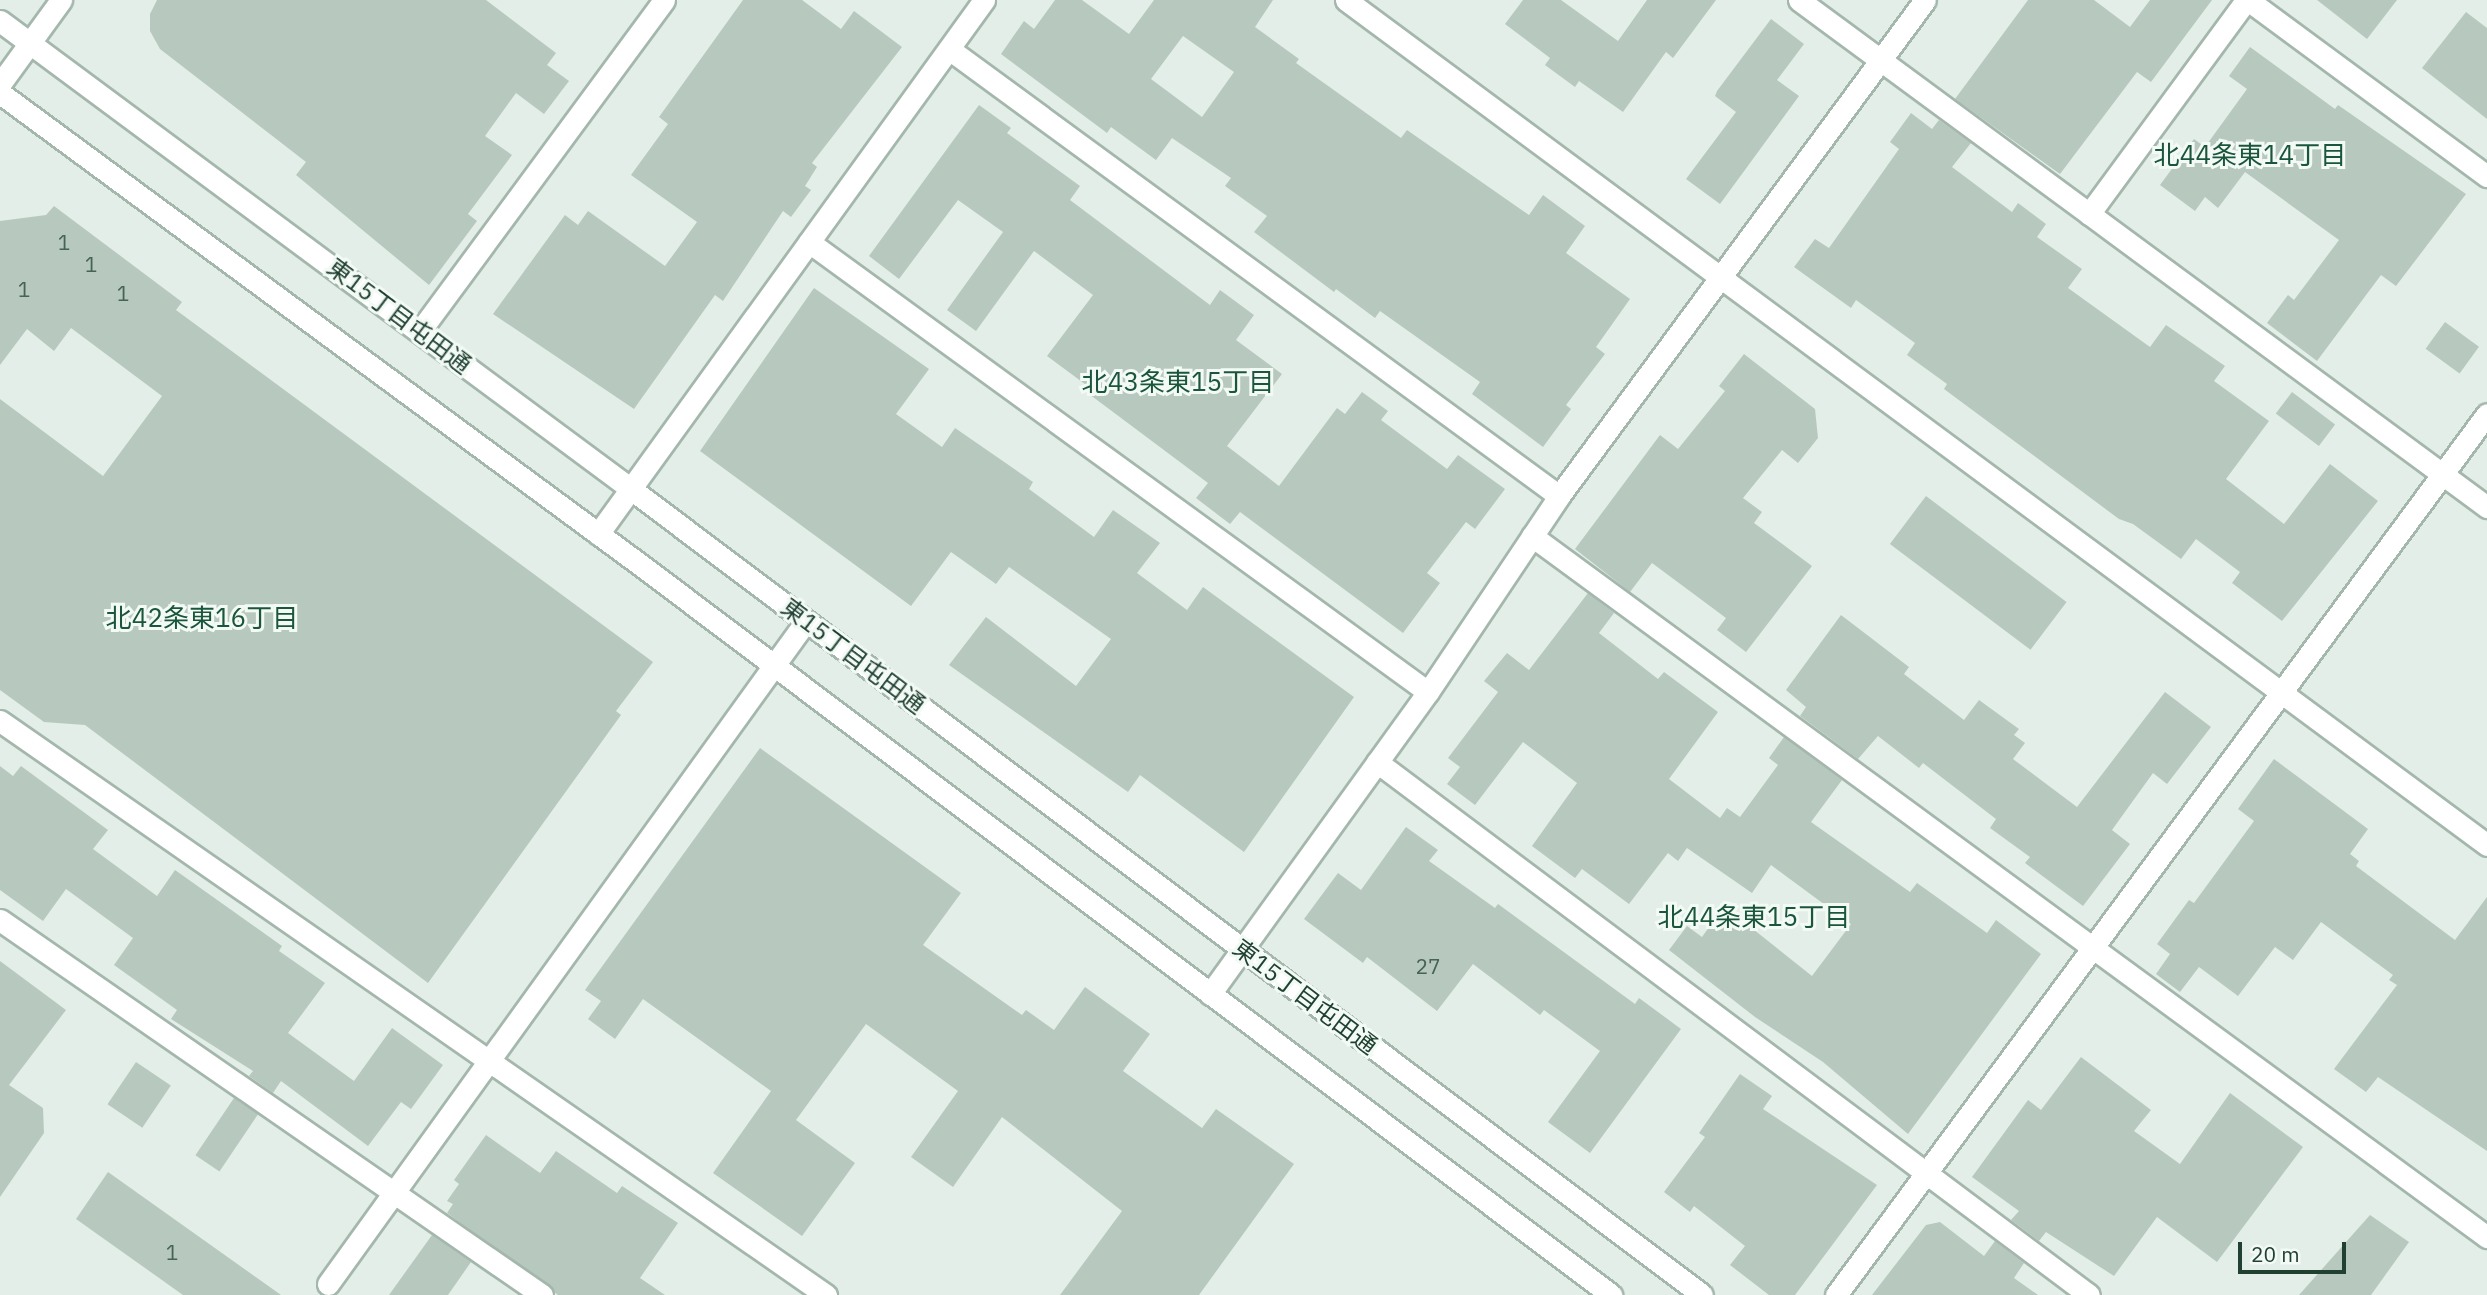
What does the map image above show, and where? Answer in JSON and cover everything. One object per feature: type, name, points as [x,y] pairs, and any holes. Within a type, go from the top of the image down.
[{"type":"street","points":[[0,85],[61,0]]},
{"type":"street","points":[[420,331],[664,0]]},
{"type":"street","points":[[598,534],[984,0]]},
{"type":"street","points":[[1346,0],[2487,845]]},
{"type":"street","points":[[1798,0],[2487,507]]},
{"type":"street","points":[[1210,994],[1428,692],[1559,496],[1925,0]]},
{"type":"street","points":[[2089,214],[2247,0],[2487,176]]},
{"type":"street","name":"東15丁目屯田通","points":[[0,22],[420,331],[1702,1295]]},
{"type":"street","points":[[949,49],[1559,496]]},
{"type":"street","points":[[0,93],[598,534],[1611,1295]]},
{"type":"street","points":[[809,242],[1428,692]]},
{"type":"street","points":[[1836,1295],[2487,414]]},
{"type":"street","points":[[1532,536],[2487,1237]]},
{"type":"street","points":[[328,1284],[392,1191],[490,1060],[806,621]]},
{"type":"street","points":[[0,721],[825,1295]]},
{"type":"street","points":[[1377,762],[1924,1175],[2088,1295]]},
{"type":"street","points":[[0,920],[542,1295]]},
{"type":"building","points":[[157,0],[486,0],[556,53],[547,65],[569,81],[544,114],[516,93],[485,136],[512,155],[468,214],[477,221],[429,285],[296,175],[306,162],[160,49],[150,31],[150,14]]},
{"type":"building","points":[[743,0],[802,0],[841,29],[854,11],[902,47],[812,163],[817,167],[805,186],[811,190],[791,217],[783,211],[723,301],[715,295],[634,409],[493,314],[565,215],[578,225],[588,211],[665,266],[697,222],[631,175],[668,124],[659,117]]},
{"type":"building","points":[[1055,0],[1082,0],[1129,34],[1154,0],[1273,0],[1255,27],[1299,59],[1296,63],[1401,138],[1407,130],[1529,215],[1543,195],[1585,226],[1566,253],[1630,299],[1596,347],[1605,354],[1566,405],[1571,409],[1543,447],[1472,394],[1480,382],[1380,311],[1375,318],[1336,289],[1334,292],[1254,232],[1267,216],[1225,186],[1231,178],[1172,138],[1156,160],[1111,127],[1107,133],[1001,54],[1024,21],[1034,29]],"holes":[[[1183,36],[1234,72],[1202,117],[1151,79]]]},
{"type":"building","points":[[1523,0],[1561,0],[1618,41],[1647,0],[1716,0],[1673,58],[1666,52],[1623,112],[1579,81],[1575,87],[1545,65],[1550,58],[1505,24]]},
{"type":"building","points":[[2028,0],[2094,0],[2130,27],[2150,0],[2212,0],[2151,82],[2137,72],[2060,174],[1955,99]]},
{"type":"building","points":[[2317,0],[2397,0],[2367,39]]},
{"type":"building","points":[[2466,12],[2487,28],[2487,119],[2422,68]]},
{"type":"building","points":[[1771,19],[1804,44],[1777,80],[1799,96],[1720,204],[1686,179],[1736,112],[1715,96],[1717,91]]},
{"type":"building","points":[[2250,47],[2335,109],[2338,105],[2466,194],[2396,286],[2381,275],[2317,361],[2267,323],[2288,295],[2294,300],[2339,240],[2245,172],[2218,208],[2205,197],[2195,211],[2160,185],[2194,139],[2205,147],[2247,89],[2229,76]]},
{"type":"building","points":[[979,105],[1011,128],[1007,133],[1080,186],[1070,200],[1210,305],[1220,290],[1254,315],[1236,340],[1282,374],[1227,446],[1279,486],[1337,408],[1345,414],[1362,392],[1388,411],[1381,420],[1447,469],[1458,455],[1505,489],[1475,529],[1466,522],[1427,573],[1440,583],[1403,633],[1240,512],[1230,524],[1196,498],[1208,483],[1089,394],[1093,390],[1047,356],[1093,295],[1034,251],[976,331],[947,310],[1003,232],[958,200],[899,279],[869,256]]},
{"type":"building","points":[[1911,113],[1932,129],[1939,120],[1971,143],[1952,167],[2012,212],[2018,203],[2046,224],[2037,237],[2082,269],[2068,288],[2150,347],[2166,325],[2225,366],[2214,381],[2269,421],[2226,479],[2284,524],[2330,464],[2378,501],[2282,621],[2232,583],[2240,572],[2196,539],[2181,559],[2133,524],[2119,519],[1944,389],[1947,384],[1907,355],[1915,343],[1856,300],[1851,308],[1794,267],[1815,239],[1829,248],[1899,149],[1890,142]]},
{"type":"building","points":[[54,206],[182,302],[176,310],[653,662],[616,711],[621,715],[428,983],[85,725],[44,722],[0,690],[0,399],[103,476],[162,396],[71,328],[54,351],[27,329],[0,365],[0,221],[46,215]]},
{"type":"building","points":[[814,288],[929,369],[896,414],[942,447],[955,428],[1033,482],[1029,489],[1094,537],[1113,510],[1160,543],[1137,573],[1187,610],[1203,587],[1354,697],[1244,852],[1140,775],[1128,792],[949,665],[986,617],[1076,686],[1111,639],[1009,567],[996,584],[951,552],[911,606],[700,451]]},
{"type":"building","points":[[2445,322],[2479,347],[2460,373],[2426,349]]},
{"type":"building","points":[[1744,354],[1815,409],[1818,438],[1798,463],[1782,450],[1743,498],[1762,512],[1754,523],[1812,566],[1746,652],[1717,630],[1726,618],[1652,563],[1630,592],[1575,549],[1660,435],[1678,449],[1725,391],[1719,386]]},
{"type":"building","points":[[2292,392],[2335,424],[2319,446],[2276,414]]},
{"type":"building","points":[[1926,496],[2067,602],[2030,650],[1890,544]]},
{"type":"building","points":[[1588,593],[1614,613],[1599,633],[1658,679],[1664,672],[1718,712],[1669,779],[1720,818],[1727,808],[1740,817],[1778,765],[1769,758],[1784,737],[1842,780],[1811,822],[1910,892],[1917,883],[1987,933],[1996,920],[2041,954],[1908,1134],[1823,1062],[1755,1017],[1669,950],[1687,926],[1702,937],[1724,906],[1812,976],[1851,924],[1771,865],[1752,893],[1687,848],[1678,861],[1668,853],[1629,904],[1582,869],[1575,878],[1532,846],[1577,783],[1523,742],[1475,805],[1447,784],[1460,767],[1448,758],[1498,692],[1484,681],[1507,653],[1529,670]]},
{"type":"building","points":[[1841,615],[1909,667],[1904,674],[1964,720],[1979,700],[2019,729],[2014,735],[2025,743],[2013,759],[2077,807],[2165,692],[2211,727],[2167,784],[2153,773],[2112,830],[2130,844],[2083,906],[2025,863],[2030,857],[1990,828],[1996,819],[1923,763],[1919,768],[1878,736],[1858,759],[1800,716],[1806,707],[1786,690]]},
{"type":"building","points":[[760,748],[961,893],[923,945],[1022,1015],[1026,1010],[1054,1030],[1085,987],[1150,1034],[1123,1071],[1202,1128],[1216,1109],[1294,1164],[1199,1295],[1060,1295],[1122,1211],[1002,1117],[953,1187],[911,1157],[958,1091],[866,1024],[796,1120],[855,1163],[802,1236],[713,1173],[771,1091],[643,999],[615,1039],[588,1019],[601,1001],[585,990]]},
{"type":"building","points":[[2274,759],[2368,829],[2350,854],[2359,861],[2356,866],[2455,940],[2487,897],[2487,1151],[2378,1077],[2366,1092],[2334,1069],[2397,985],[2389,980],[2393,975],[2321,922],[2293,960],[2275,947],[2238,996],[2199,967],[2180,992],[2156,974],[2170,954],[2157,944],[2189,900],[2194,903],[2254,821],[2238,809]]},
{"type":"building","points":[[0,766],[13,776],[21,766],[108,830],[93,849],[157,896],[175,870],[282,946],[279,951],[325,983],[288,1033],[354,1081],[392,1028],[443,1065],[411,1109],[401,1102],[368,1146],[281,1081],[273,1093],[249,1076],[253,1071],[171,1019],[177,1010],[114,965],[133,938],[66,889],[43,921],[0,890]]},
{"type":"building","points":[[1406,827],[1438,850],[1429,861],[1495,908],[1498,904],[1635,1004],[1639,998],[1681,1029],[1590,1153],[1548,1122],[1600,1051],[1544,1010],[1540,1015],[1473,964],[1437,1011],[1367,957],[1363,963],[1304,919],[1338,873],[1361,890]]},
{"type":"building","points":[[0,961],[66,1010],[9,1085],[43,1108],[44,1133],[0,1197]]},
{"type":"building","points":[[2081,1057],[2151,1110],[2134,1131],[2180,1164],[2230,1093],[2303,1147],[2217,1262],[2157,1217],[2114,1276],[2046,1232],[2039,1241],[2011,1220],[2019,1211],[1972,1177],[2028,1100],[2041,1110]]},
{"type":"building","points":[[136,1062],[171,1085],[142,1128],[107,1104]]},
{"type":"building","points":[[1740,1074],[1772,1096],[1763,1109],[1877,1185],[1795,1295],[1769,1295],[1730,1265],[1745,1246],[1694,1206],[1690,1212],[1664,1192],[1705,1137],[1699,1133]]},
{"type":"building","points":[[234,1098],[258,1114],[219,1171],[195,1155]]},
{"type":"building","points":[[486,1135],[540,1173],[556,1151],[617,1193],[622,1186],[678,1223],[640,1278],[665,1295],[558,1295],[447,1213],[453,1204],[447,1201],[459,1184],[454,1180]]},
{"type":"building","points":[[108,1172],[281,1295],[183,1295],[76,1219]]},
{"type":"building","points":[[2370,1215],[2409,1242],[2371,1295],[2299,1295]]},
{"type":"building","points":[[1940,1222],[1984,1256],[1995,1241],[2024,1263],[2014,1278],[2038,1295],[1872,1295],[1926,1225]]},
{"type":"building","points":[[432,1235],[471,1262],[448,1295],[389,1295]]},
{"type":"district","name":"北44条東14丁目","points":[[2250,155]]},
{"type":"district","name":"北43条東15丁目","points":[[1178,382]]},
{"type":"district","name":"北42条東16丁目","points":[[202,618]]},
{"type":"district","name":"北44条東15丁目","points":[[1754,917]]}]
